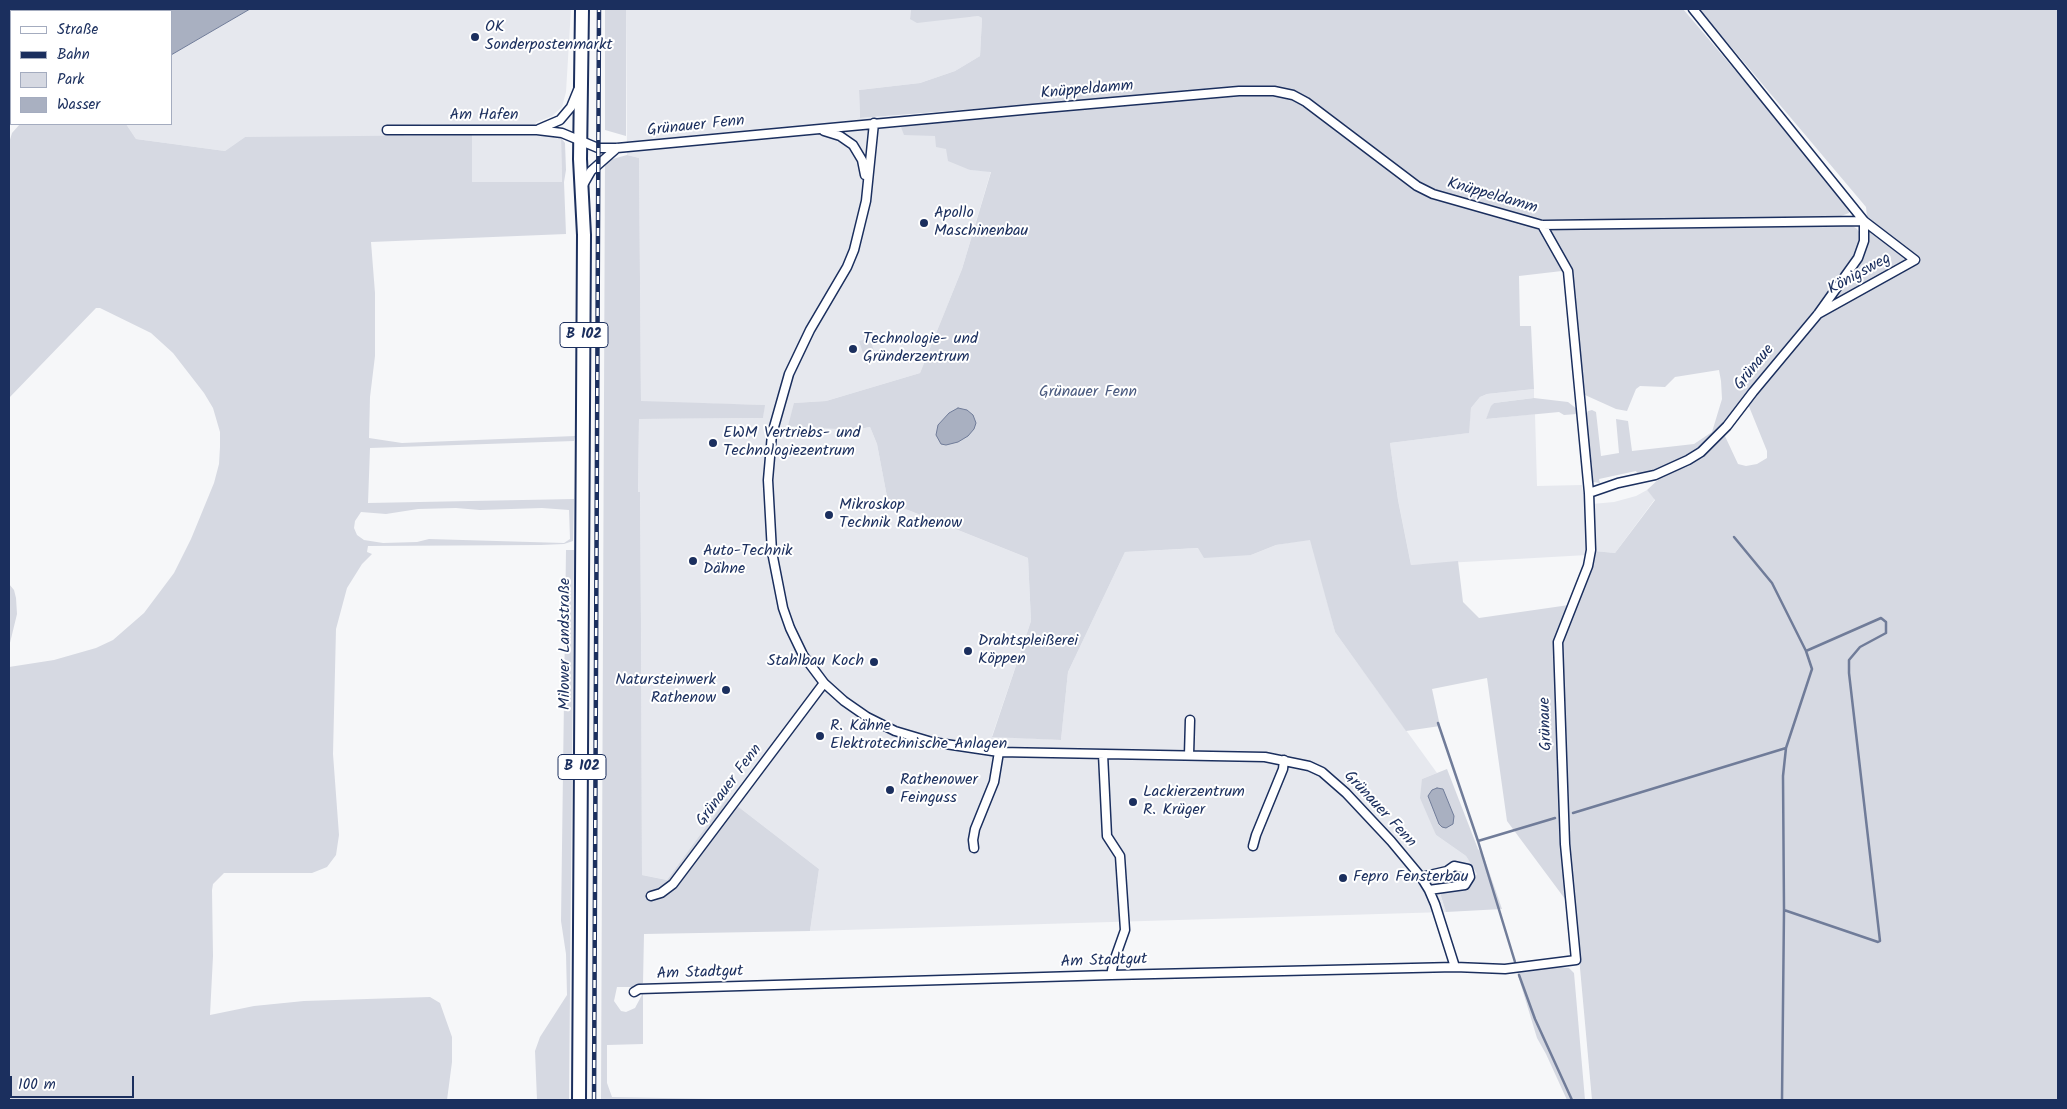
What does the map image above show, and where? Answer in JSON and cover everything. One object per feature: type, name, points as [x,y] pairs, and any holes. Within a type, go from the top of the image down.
[{"type":"main road","name":"Milower Landstraße","points":[[579,1100],[584,235],[580,140],[582,9]]},
{"type":"street","points":[[1693,9],[1864,221]]},
{"type":"street","name":"Milower Landstraße","points":[[537,130],[560,120],[571,107],[581,84]]},
{"type":"street","name":"Knüppeldamm","points":[[874,123],[1238,91],[1274,91],[1293,95],[1306,102],[1416,186],[1433,194],[1542,225],[1864,221]]},
{"type":"street","name":"Grünauer Fenn","points":[[580,140],[598,148],[617,148],[874,123],[860,232],[851,258],[810,330],[789,374],[772,434],[769,465],[768,499],[772,552],[783,608],[803,655],[824,683],[844,701],[867,717],[896,731],[940,744],[999,752],[1264,757],[1309,766],[1322,772],[1332,780],[1391,841],[1421,877],[1429,890],[1455,967]]},
{"type":"street","name":"Grünauer Fenn","points":[[816,129],[840,136],[859,152],[865,168],[867,189]]},
{"type":"street","name":"Am Hafen","points":[[388,130],[537,130],[562,133],[580,140]]},
{"type":"street","points":[[582,188],[591,170],[617,148]]},
{"type":"street","name":"Königsweg","points":[[1818,314],[1915,260],[1864,221]]},
{"type":"street","name":"Grünaue","points":[[1589,493],[1618,483],[1655,475],[1701,452],[1727,426],[1818,314],[1858,258],[1864,241],[1864,221]]},
{"type":"street","name":"Grünaue","points":[[1542,225],[1568,270],[1589,493],[1591,550],[1588,566],[1558,642],[1565,844],[1576,960]]},
{"type":"street","name":"Grünauer Fenn","points":[[651,896],[661,893],[673,884],[824,683]]},
{"type":"street","points":[[1188,755],[1190,720]]},
{"type":"street","points":[[974,848],[973,840],[994,782],[999,752]]},
{"type":"street","points":[[1102,754],[1107,836],[1120,856],[1125,930],[1114,961],[1112,975]]},
{"type":"street","points":[[1253,846],[1256,834],[1283,769],[1284,760]]},
{"type":"street","points":[[1421,877],[1446,871],[1454,866],[1468,869],[1470,877],[1465,885],[1429,890]]},
{"type":"street","name":"Am Stadtgut","points":[[634,992],[639,989],[1112,975],[1455,967],[1506,969],[1576,960]]},
{"type":"shaded area","points":[[250,9],[571,9],[566,92],[562,107],[552,116],[537,122],[533,127],[421,124],[403,137],[245,137],[225,151],[136,139],[127,125],[172,125],[172,54]]},
{"type":"shaded area","points":[[626,9],[911,9],[910,19],[978,16],[982,18],[980,56],[955,71],[920,83],[859,90],[860,118],[936,113],[935,136],[946,149],[970,170],[991,171],[962,269],[920,373],[826,401],[794,403],[854,430],[870,427],[877,444],[888,502],[1028,558],[1031,621],[992,736],[1061,740],[1068,672],[1125,552],[1199,548],[1251,555],[1276,545],[1311,539],[1335,632],[1437,773],[1422,779],[1436,835],[1466,856],[1477,874],[1469,888],[1440,893],[1446,912],[810,931],[819,869],[727,798],[667,880],[642,875],[639,419],[763,418],[764,405],[641,402],[639,158],[627,155]]},
{"type":"shaded area","points":[[472,135],[561,138],[562,182],[472,182]]},
{"type":"shaded area","points":[[1534,389],[1534,398],[1494,403],[1486,419],[1535,414],[1537,486],[1582,485],[1587,555],[1411,565],[1398,500],[1390,443],[1468,433],[1471,408],[1480,397],[1487,394]]},
{"type":"shaded area","points":[[1647,490],[1655,499],[1615,553],[1594,551],[1592,504],[1614,502],[1636,496]]},
{"type":"green space","points":[[9,9],[57,9],[10,10],[9,98]]},
{"type":"green space","points":[[605,9],[626,9],[626,136],[605,130]]},
{"type":"green space","points":[[911,9],[1683,9],[1848,203],[1849,213],[1841,216],[1667,221],[1540,219],[1434,191],[1412,179],[1309,100],[1276,88],[1239,88],[860,118],[859,90],[920,83],[955,71],[980,56],[982,18],[978,16],[917,23],[910,19]]},
{"type":"green space","points":[[1699,9],[2058,9],[2058,1100],[1592,1100],[1569,847],[1560,641],[1592,570],[1594,551],[1615,553],[1655,500],[1647,490],[1662,476],[1689,466],[1724,434],[1738,464],[1746,466],[1757,464],[1767,458],[1767,451],[1748,404],[1822,315],[1860,262],[1869,236],[1866,207]]},
{"type":"green space","points":[[1274,95],[1291,98],[1305,105],[1415,190],[1432,199],[1536,226],[1562,271],[1519,276],[1520,326],[1531,326],[1534,389],[1487,394],[1480,397],[1471,408],[1469,433],[1390,443],[1398,500],[1411,565],[1458,561],[1463,602],[1479,618],[1569,605],[1555,641],[1568,903],[1507,821],[1487,678],[1432,689],[1440,726],[1406,731],[1335,632],[1310,540],[1276,545],[1251,555],[1204,558],[1198,548],[1125,552],[1068,672],[1061,740],[992,737],[1031,621],[1028,558],[888,502],[877,444],[870,427],[854,430],[788,426],[794,403],[826,401],[920,373],[962,269],[991,172],[970,170],[948,161],[946,149],[936,147],[935,136],[904,135],[901,127],[937,121],[1236,96]]},
{"type":"green space","points":[[19,125],[127,125],[136,139],[225,151],[245,137],[472,135],[472,182],[562,182],[561,138],[565,143],[566,234],[371,242],[375,293],[375,356],[370,397],[369,438],[402,443],[575,436],[574,441],[370,448],[368,503],[574,499],[573,541],[564,544],[541,545],[368,546],[367,552],[372,554],[362,564],[347,588],[336,629],[333,754],[339,835],[336,855],[327,867],[312,873],[224,873],[213,884],[212,890],[213,956],[210,1015],[254,1006],[304,1001],[430,997],[440,1003],[452,1037],[452,1062],[447,1100],[9,1100],[9,667],[54,660],[96,648],[113,640],[144,613],[174,573],[191,539],[214,483],[219,464],[220,432],[213,408],[204,393],[173,353],[151,333],[100,308],[96,308],[9,398],[9,143],[12,133]],"holes":[[[542,508],[569,510],[570,539],[564,543],[429,539],[417,542],[383,543],[364,540],[357,535],[354,528],[355,521],[361,512],[386,514],[418,509]]]},
{"type":"green space","points":[[627,155],[639,158],[641,401],[765,405],[763,418],[639,419],[642,875],[667,880],[727,798],[819,869],[810,931],[644,934],[643,983],[635,987],[617,987],[614,1001],[621,1011],[626,1012],[635,1008],[643,993],[643,1044],[607,1045],[607,1083],[612,1097],[765,1100],[601,1100],[605,164],[609,160]]},
{"type":"green space","points":[[1846,223],[1856,228],[1861,234],[1855,257],[1815,312],[1711,437],[1687,457],[1656,471],[1638,475],[1636,471],[1599,479],[1600,483],[1593,482],[1586,415],[1588,411],[1596,412],[1601,456],[1619,453],[1616,419],[1628,421],[1632,451],[1694,444],[1712,432],[1722,399],[1721,381],[1719,370],[1675,377],[1665,387],[1640,386],[1636,389],[1627,411],[1616,409],[1585,395],[1571,269],[1549,229],[1664,229]]},
{"type":"green space","points":[[870,338],[877,361],[867,365],[859,341]]},
{"type":"green space","points":[[1534,398],[1568,402],[1577,409],[1577,414],[1564,415],[1559,412],[1486,419],[1494,403]]},
{"type":"green space","points":[[566,550],[574,550],[569,1100],[537,1100],[535,1051],[540,1037],[567,995],[566,954],[561,921]]},
{"type":"green space","points":[[9,584],[14,590],[17,614],[9,647]]},
{"type":"green space","points":[[1447,769],[1478,849],[1484,857],[1502,909],[1446,912],[1440,893],[1469,888],[1477,874],[1466,856],[1436,835],[1420,798],[1422,779]]},
{"type":"green space","points":[[1561,967],[1569,968],[1574,973],[1585,1100],[1567,1100],[1537,1038],[1517,972]]},
{"type":"water","points":[[250,9],[172,54],[172,10],[57,10]]},
{"type":"water","points":[[958,408],[967,410],[973,415],[976,423],[974,429],[968,436],[958,442],[946,445],[941,444],[936,435],[938,425],[949,413]]},
{"type":"water","points":[[1437,788],[1443,789],[1454,816],[1453,824],[1446,828],[1439,824],[1428,796],[1432,790]]},
{"type":"waterway","points":[[1573,813],[1786,748],[1812,669],[1806,651],[1772,583],[1734,537]]},
{"type":"waterway","points":[[1782,1100],[1784,910],[1878,942],[1880,941],[1849,660],[1860,647],[1886,633],[1886,622],[1881,618],[1806,651]]},
{"type":"waterway","points":[[1438,723],[1478,841],[1515,962]]},
{"type":"waterway","points":[[1784,910],[1783,776],[1786,748]]},
{"type":"waterway","points":[[1478,841],[1555,818]]},
{"type":"waterway","points":[[1519,975],[1535,1019],[1572,1100]]},
{"type":"railway","points":[[594,1100],[599,9]]},
{"type":"place","name":"OK Sonderpostenmarkt","points":[[475,37]]},
{"type":"place","name":"Apollo Maschinenbau","points":[[924,223]]},
{"type":"place","name":"Technologie- und Gründerzentrum","points":[[853,349]]},
{"type":"place","name":"EWM Vertriebs- und Technologiezentrum","points":[[713,443]]},
{"type":"place","name":"Mikroskop Technik Rathenow","points":[[829,515]]},
{"type":"place","name":"Auto-Technik Dähne","points":[[693,561]]},
{"type":"place","name":"Drahtspleißerei Köppen","points":[[968,651]]},
{"type":"place","name":"Stahlbau Koch","points":[[874,662]]},
{"type":"place","name":"Natursteinwerk Rathenow","points":[[726,690]]},
{"type":"place","name":"R. Kähne Elektrotechnische Anlagen","points":[[820,736]]},
{"type":"place","name":"Rathenower Feinguss","points":[[890,790]]},
{"type":"place","name":"Lackierzentrum R. Krüger","points":[[1133,802]]},
{"type":"place","name":"Fepro Fensterbau","points":[[1343,878]]}]
